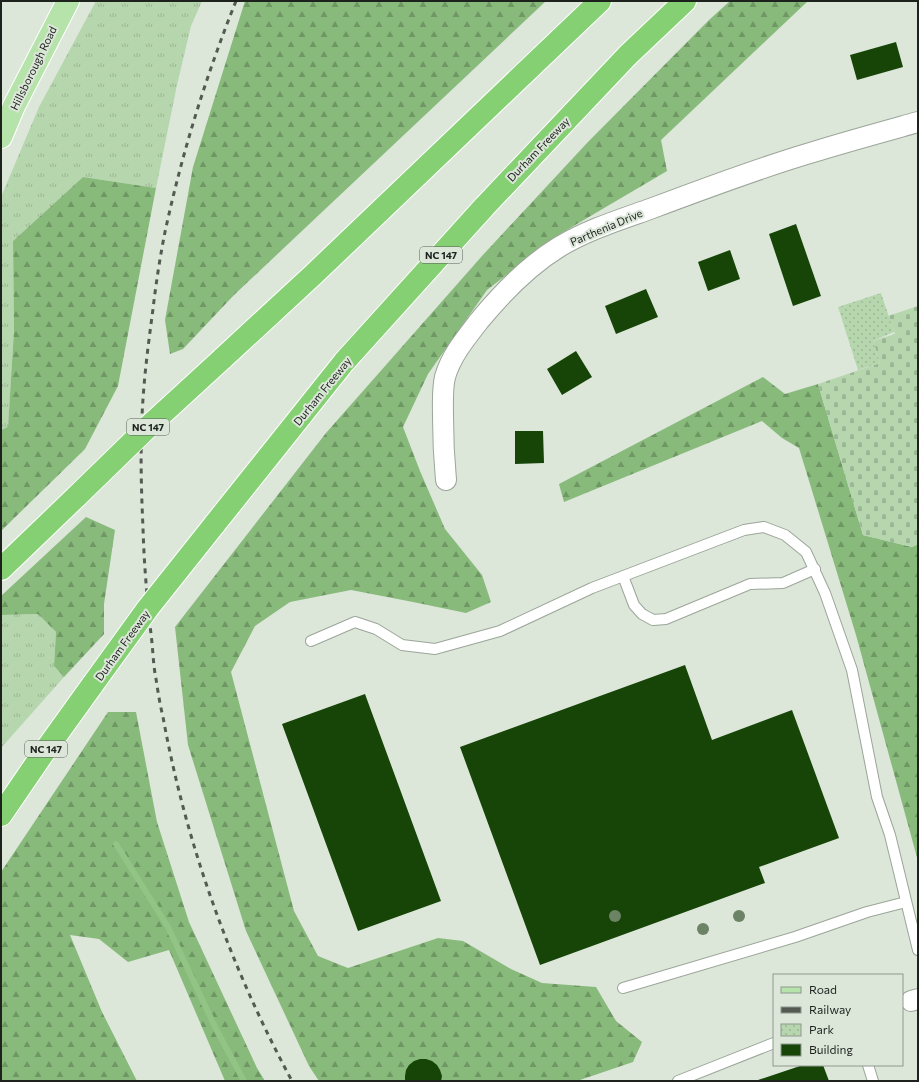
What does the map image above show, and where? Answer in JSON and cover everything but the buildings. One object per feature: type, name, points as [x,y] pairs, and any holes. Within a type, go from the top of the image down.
[{"type":"highway","name":"NC 147","points":[[1,569],[150,426],[314,274],[600,1]]},
{"type":"highway","name":"Durham Freeway","points":[[1,815],[148,608],[344,362],[485,206],[623,61],[685,1]]},
{"type":"main road","name":"Hillsborough Road","points":[[1,137],[14,106],[68,1]]},
{"type":"street","name":"Parthenia Drive","points":[[446,480],[443,396],[445,378],[453,357],[465,339],[493,305],[534,265],[558,248],[580,236],[625,217],[696,191],[809,153],[918,122]]},
{"type":"lane","points":[[311,641],[355,622],[376,629],[402,645],[434,649],[500,631],[592,588],[744,530],[764,527],[785,535],[806,552],[815,569],[852,670],[877,797],[890,835],[918,950]]},
{"type":"lane","points":[[623,576],[634,604],[642,614],[653,620],[666,619],[750,584],[783,583],[815,569]]},
{"type":"lane","points":[[623,988],[795,937],[867,912],[906,902]]},
{"type":"lane","points":[[678,1081],[773,1043]]},
{"type":"lane","points":[[868,1066],[873,1081]]},
{"type":"green space","points":[[96,1],[202,1],[191,26],[177,85],[156,188],[83,177],[13,241],[14,330],[8,428],[1,430],[1,197],[39,107]]},
{"type":"green space","points":[[245,1],[546,1],[234,295],[183,349],[170,354],[165,320],[193,167]]},
{"type":"green space","points":[[730,1],[808,1],[661,140],[667,171],[560,234],[487,290],[428,374],[403,427],[445,529],[482,575],[491,602],[466,613],[351,590],[290,602],[255,626],[231,672],[294,911],[318,956],[348,968],[438,938],[463,941],[511,969],[542,983],[596,987],[616,1021],[642,1042],[633,1062],[577,1081],[319,1081],[309,1066],[246,931],[188,745],[175,627],[326,433],[482,256],[587,143],[709,20]]},
{"type":"green space","points":[[83,177],[156,188],[118,386],[85,449],[1,531],[1,430],[8,427],[14,330],[13,241]]},
{"type":"green space","points":[[881,293],[894,332],[873,341],[880,363],[858,370],[838,307]]},
{"type":"green space","points":[[918,306],[918,544],[912,547],[863,535],[818,384],[880,363],[873,341],[895,334],[888,316]]},
{"type":"green space","points":[[763,377],[785,394],[818,384],[863,535],[912,547],[918,544],[918,861],[856,635],[799,448],[782,438],[762,421],[564,502],[559,484]]},
{"type":"green space","points":[[86,517],[115,530],[104,604],[104,634],[64,677],[54,666],[56,632],[38,614],[1,615],[1,596]]},
{"type":"green space","points":[[38,614],[56,632],[54,666],[64,677],[1,748],[1,615]]},
{"type":"green space","points":[[108,712],[136,712],[157,822],[189,922],[257,1068],[265,1081],[225,1081],[169,950],[128,962],[99,939],[70,935],[102,1012],[137,1081],[1,1081],[1,872]]},
{"type":"waterway","points":[[116,844],[168,927],[217,1031],[244,1081]]},
{"type":"railway","points":[[236,1],[205,86],[187,144],[165,232],[155,290],[147,354],[142,415],[141,479],[144,554],[155,673],[160,703],[184,812],[213,904],[230,950],[249,994],[292,1081]]}]
